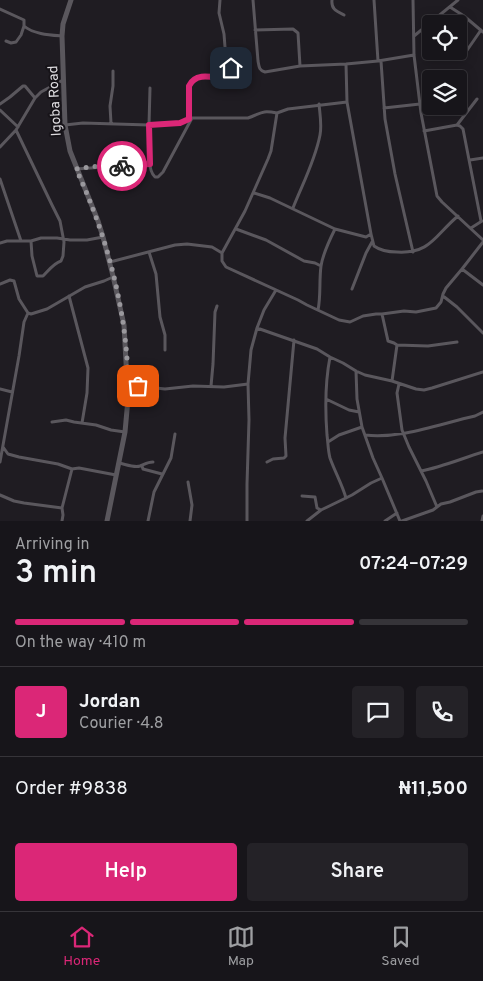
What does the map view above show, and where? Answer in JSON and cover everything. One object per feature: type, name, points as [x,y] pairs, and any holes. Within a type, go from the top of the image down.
[{"type":"street","name":"Igoba Road","points":[[71,0],[63,24],[62,36],[65,125],[76,169],[86,189],[103,237],[124,325],[128,399],[119,463],[107,521]]},
{"type":"street","points":[[150,88],[150,164],[152,174],[158,177],[163,172],[191,119],[189,86],[191,82],[197,78],[207,76],[226,79],[233,75],[225,47],[219,13],[220,0]]},
{"type":"street","points":[[253,0],[259,68],[261,71],[265,72],[300,66],[379,61],[414,55]]},
{"type":"street","points":[[332,0],[334,9],[344,15]]},
{"type":"street","points":[[374,0],[384,108],[395,174],[413,252]]},
{"type":"street","points":[[277,113],[271,151],[261,178],[243,216],[222,253],[222,261],[226,267],[339,320],[350,322],[363,316],[404,311],[416,312],[436,308],[441,302],[446,288],[483,241],[437,196],[420,104],[414,55],[413,0]]},
{"type":"street","points":[[414,36],[458,0]]},
{"type":"street","points":[[450,7],[482,31],[467,52]]},
{"type":"street","points":[[0,9],[24,20],[21,35],[16,42],[6,42]]},
{"type":"street","points":[[24,26],[31,30],[62,36]]},
{"type":"street","points":[[256,30],[293,29],[296,31],[298,33],[300,66]]},
{"type":"street","points":[[346,64],[347,102],[372,242],[377,248],[386,252],[413,252],[430,244],[458,216]]},
{"type":"street","points":[[111,123],[110,106],[113,71]]},
{"type":"street","points":[[0,147],[17,128],[35,98],[46,88],[63,80]]},
{"type":"street","points":[[0,104],[23,86],[35,98]]},
{"type":"street","points":[[457,125],[477,99]]},
{"type":"street","points":[[65,125],[111,123],[149,125],[180,123],[191,119],[248,118],[260,112],[277,113],[288,108],[347,102]]},
{"type":"street","points":[[293,208],[320,136],[319,104]]},
{"type":"street","points":[[384,108],[420,104]]},
{"type":"street","points":[[0,110],[17,128],[60,221],[64,239],[63,256],[43,276],[37,276],[32,256],[31,241]]},
{"type":"street","points":[[424,130],[457,125],[463,128],[482,221],[470,228]]},
{"type":"street","points":[[470,160],[483,158]]},
{"type":"street","points":[[76,169],[150,164]]},
{"type":"street","points":[[0,178],[21,240]]},
{"type":"street","points":[[254,193],[293,208],[335,229],[366,237],[370,234]]},
{"type":"street","points":[[236,229],[266,240],[304,261],[321,266]]},
{"type":"street","points":[[318,310],[321,266],[335,229]]},
{"type":"street","points":[[0,243],[21,240],[31,241],[41,238],[86,240],[103,237]]},
{"type":"street","points":[[352,288],[372,242]]},
{"type":"street","points":[[110,262],[175,245],[187,244],[212,247],[222,253]]},
{"type":"street","points":[[149,252],[156,274],[160,317],[166,335],[165,350]]},
{"type":"street","points":[[462,269],[483,285]]},
{"type":"street","points":[[28,313],[31,314],[47,309],[85,287],[113,276]]},
{"type":"street","points":[[0,284],[10,280],[14,281],[19,299],[28,313]]},
{"type":"street","points":[[247,521],[248,384],[251,350],[264,310],[276,290]]},
{"type":"street","points":[[68,296],[88,368],[87,393],[82,423]]},
{"type":"street","points":[[443,296],[483,333]]},
{"type":"street","points":[[441,302],[448,300]]},
{"type":"street","points":[[211,386],[215,312],[218,306]]},
{"type":"street","points":[[0,462],[20,356],[24,322],[28,313]]},
{"type":"street","points":[[382,314],[388,341],[397,345],[428,346],[457,342]]},
{"type":"street","points":[[257,328],[317,349],[365,375],[392,381],[416,390],[441,386],[483,372]]},
{"type":"street","points":[[267,462],[286,456],[286,421],[294,340]]},
{"type":"street","points":[[392,381],[397,345]]},
{"type":"street","points":[[330,357],[326,375],[328,442],[330,457],[341,481],[346,498]]},
{"type":"street","points":[[356,371],[362,427],[373,458],[401,521],[433,510],[441,504],[482,490]]},
{"type":"street","points":[[128,387],[138,386],[165,389],[248,384]]},
{"type":"street","points":[[399,384],[397,392],[402,430],[437,507]]},
{"type":"street","points":[[0,389],[12,392]]},
{"type":"street","points":[[326,399],[349,410],[359,412]]},
{"type":"street","points":[[365,435],[377,436],[404,433],[475,416],[483,412]]},
{"type":"street","points":[[52,422],[66,420],[124,432]]},
{"type":"street","points":[[328,442],[339,435],[362,427]]},
{"type":"street","points":[[148,521],[154,492],[171,458],[175,434]]},
{"type":"street","points":[[2,446],[8,454]]},
{"type":"street","points":[[421,471],[438,468],[456,460],[483,452]]},
{"type":"street","points":[[1,456],[8,454],[58,464],[72,469],[79,468],[116,475]]},
{"type":"street","points":[[142,466],[147,462],[153,462]]},
{"type":"street","points":[[119,463],[142,466],[162,474]]},
{"type":"street","points":[[62,521],[62,508],[72,469]]},
{"type":"street","points":[[307,521],[321,510],[382,478]]},
{"type":"street","points":[[188,482],[192,505],[190,521]]},
{"type":"street","points":[[0,495],[24,504],[62,508]]},
{"type":"street","points":[[302,496],[315,497],[317,508],[321,510]]},
{"type":"street","points":[[385,521],[397,513]]},
{"type":"street","points":[[482,521],[483,516]]},
{"type":"way so far","points":[[122,166],[98,166],[76,169],[98,221],[110,262],[124,325],[128,387],[138,386]]},
{"type":"route","points":[[122,166],[150,164],[149,125],[180,123],[189,119],[189,86],[191,82],[197,78],[207,76],[226,79],[233,75],[231,68]]}]
